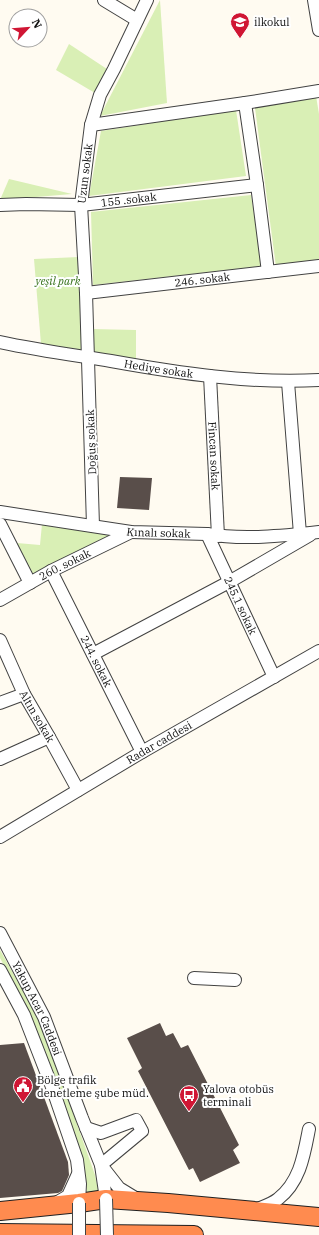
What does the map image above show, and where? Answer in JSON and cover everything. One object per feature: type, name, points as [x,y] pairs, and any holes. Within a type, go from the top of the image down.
[{"type":"highway","points":[[0,1211],[106,1199],[255,1210],[319,1217]]},
{"type":"highway","points":[[0,1233],[194,1235]]},
{"type":"street","points":[[104,0],[137,20]]},
{"type":"street","name":"Uzun sokak","points":[[88,358],[81,205],[91,125],[100,95],[147,0]]},
{"type":"street","points":[[314,0],[319,30]]},
{"type":"street","points":[[91,125],[319,91]]},
{"type":"street","points":[[245,103],[268,272]]},
{"type":"street","name":"155 .sokak","points":[[0,205],[81,205],[257,185]]},
{"type":"street","name":"246. sokak","points":[[86,293],[319,266]]},
{"type":"street","name":"Hediye sokak","points":[[0,342],[88,358],[210,376],[288,382],[319,380]]},
{"type":"street","name":"Doğuş sokak","points":[[88,358],[93,526]]},
{"type":"street","name":"Fincan sokak","points":[[210,376],[212,535]]},
{"type":"street","points":[[288,382],[300,534]]},
{"type":"street","name":"Kınalı sokak","points":[[0,512],[131,532],[274,536],[317,532]]},
{"type":"street","points":[[0,524],[30,583]]},
{"type":"street","name":"260. sokak","points":[[0,600],[51,571],[131,532]]},
{"type":"street","points":[[93,654],[229,582],[317,532]]},
{"type":"street","name":"245.1 sokak","points":[[212,535],[229,582],[274,677]]},
{"type":"street","name":"244. sokak","points":[[51,571],[142,752]]},
{"type":"street","name":"Altın sokak","points":[[0,640],[24,694],[78,790]]},
{"type":"street","name":"Radar caddesi","points":[[0,837],[142,752],[319,651]]},
{"type":"street","points":[[0,703],[24,694]]},
{"type":"street","points":[[0,759],[49,737]]},
{"type":"street","name":"Yakup Acar Caddesi","points":[[0,933],[44,1017],[101,1165],[106,1199],[107,1235]]},
{"type":"street","name":"Yakup Acar Caddesi","points":[[0,970],[24,1015],[52,1087],[74,1152],[79,1173],[79,1235]]},
{"type":"street","points":[[194,978],[235,980]]},
{"type":"street","points":[[86,1128],[101,1133],[136,1120],[142,1131],[101,1165],[119,1188],[140,1201]]},
{"type":"street","points":[[255,1210],[278,1200],[294,1182],[305,1153],[309,1129]]},
{"type":"street","points":[[52,1205],[68,1196],[79,1173]]},
{"type":"green space","points":[[160,0],[167,103],[100,116]]},
{"type":"green space","points":[[69,44],[107,69],[95,93],[56,70]]},
{"type":"green space","points":[[316,96],[319,114],[319,261],[276,267],[255,108]]},
{"type":"green space","points":[[236,110],[246,176],[89,196],[101,131]]},
{"type":"green space","points":[[9,179],[72,194],[0,200]]},
{"type":"green space","points":[[251,195],[262,266],[93,285],[91,212]]},
{"type":"green space","name":"yeşil park","points":[[79,257],[84,350],[41,344],[34,259]]},
{"type":"green space","points":[[92,329],[136,330],[136,360],[93,353]]},
{"type":"green space","points":[[42,524],[112,534],[33,574],[17,543],[40,545]]},
{"type":"green space","points":[[0,950],[35,1012],[61,1079],[95,1175],[99,1195],[88,1197],[83,1165],[26,1007],[0,958]]},
{"type":"building","points":[[120,477],[152,478],[149,510],[117,508]]},
{"type":"building","points":[[160,1023],[166,1036],[173,1033],[181,1048],[188,1045],[239,1145],[233,1150],[240,1163],[200,1182],[193,1168],[189,1170],[138,1071],[142,1068],[127,1038]]},
{"type":"building","name":"Bölge trafik denetleme şube müd.","points":[[24,1043],[68,1162],[69,1175],[62,1191],[58,1193],[0,1198],[0,1045]]},
{"type":"place","name":"ilkokul","points":[[240,39]]},
{"type":"place","name":"Bölge trafik denetleme şube müd.","points":[[23,1103]]},
{"type":"place","name":"Yalova otobüs terminali","points":[[189,1112]]}]
